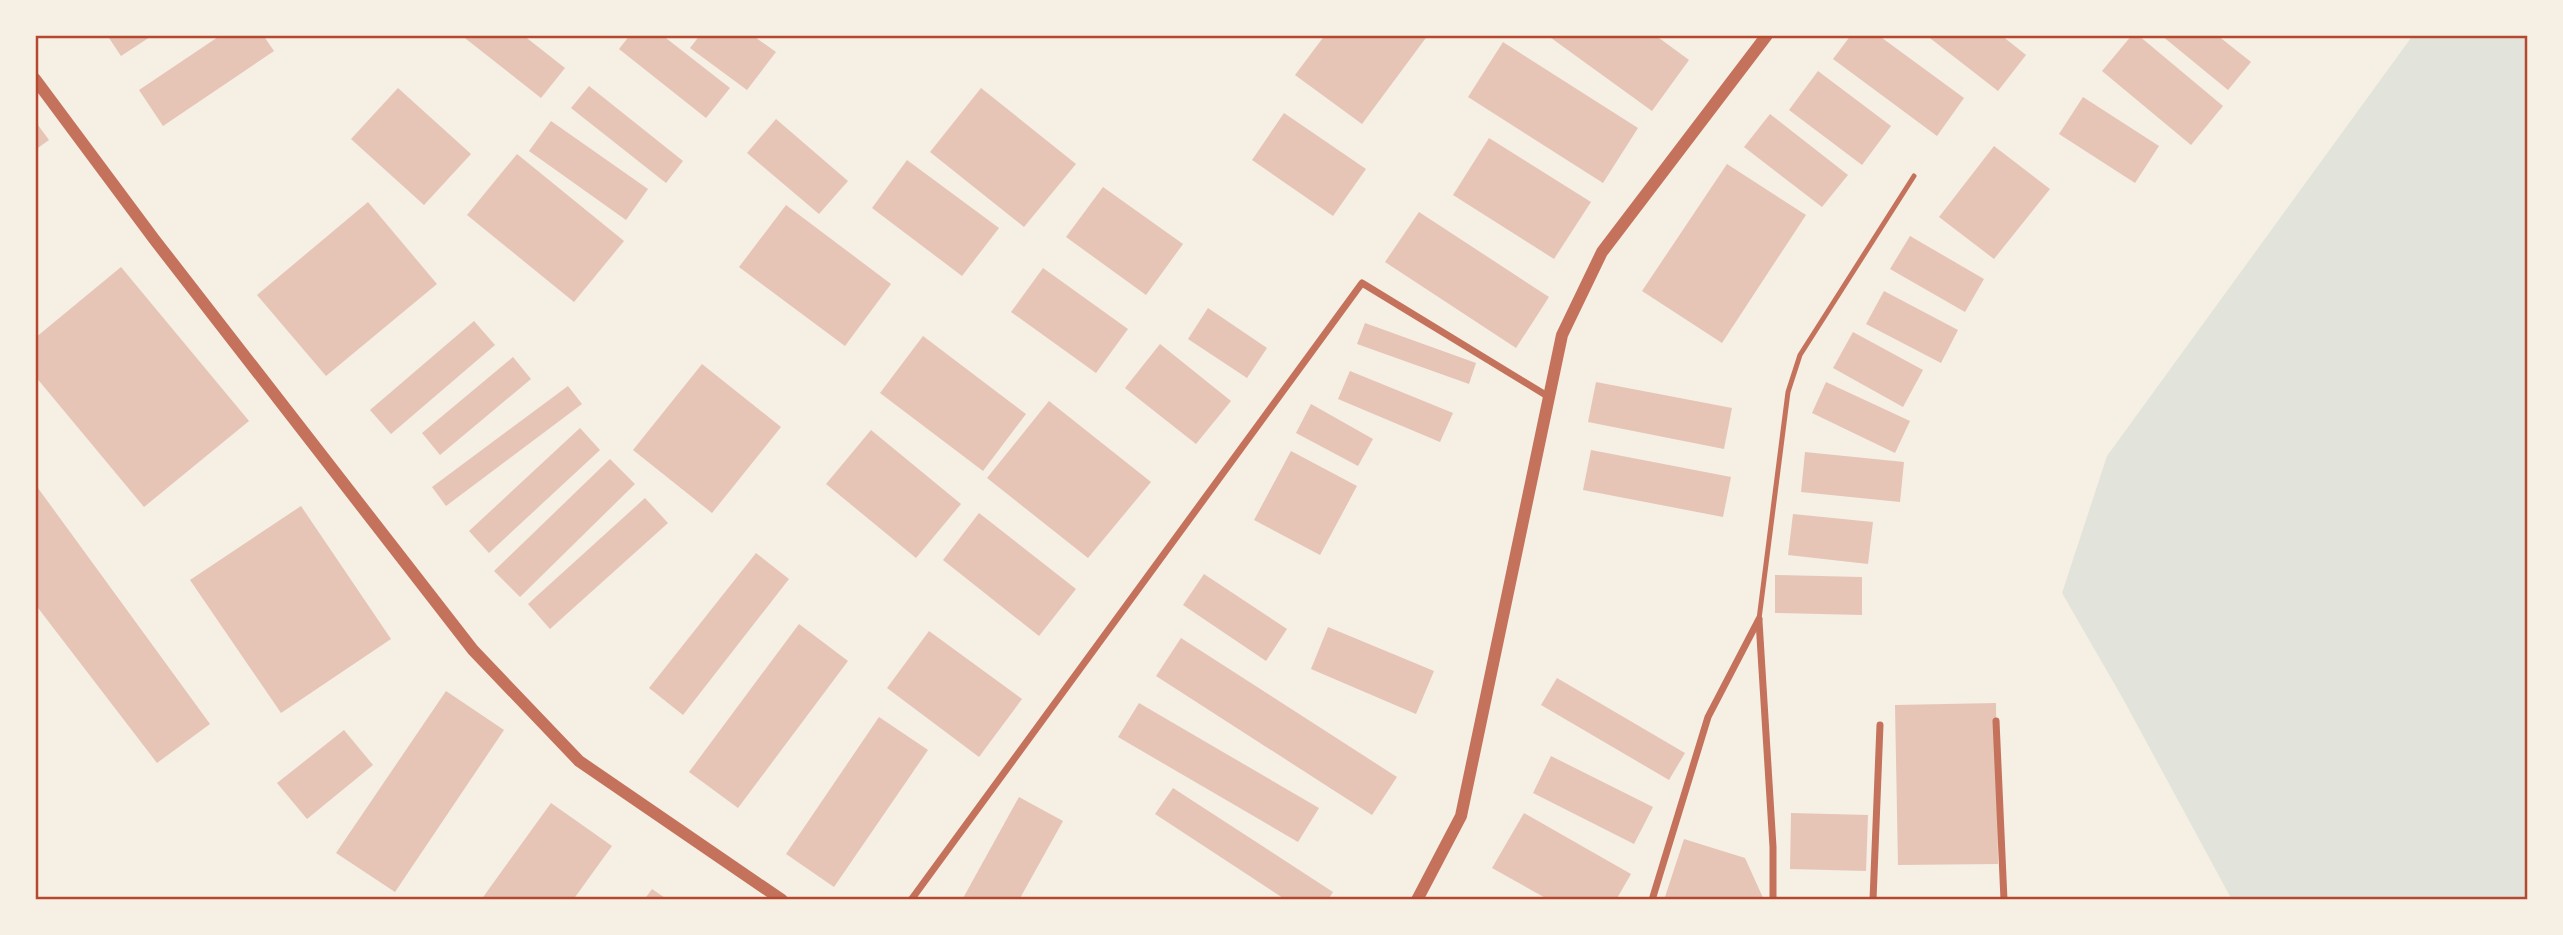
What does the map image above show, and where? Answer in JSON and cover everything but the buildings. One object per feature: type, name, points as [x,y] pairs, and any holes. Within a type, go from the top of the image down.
[{"type":"street","points":[[1417,900],[1461,816],[1562,335],[1602,252],[1767,35]]},
{"type":"street","points":[[35,79],[154,239],[474,650],[579,761],[782,900]]},
{"type":"street","points":[[911,900],[1362,283],[1549,397]]},
{"type":"street","points":[[1652,900],[1708,718],[1759,619]]},
{"type":"street","points":[[1759,619],[1773,847],[1773,900]]},
{"type":"street","points":[[1996,721],[2004,900]]},
{"type":"street","points":[[1873,900],[1880,724]]},
{"type":"lane","points":[[1759,619],[1788,392],[1800,355],[1914,176]]},
{"type":"shaded area","points":[[2413,35],[2528,35],[2528,900],[2232,900],[2122,697],[2062,593],[2107,456]]}]
